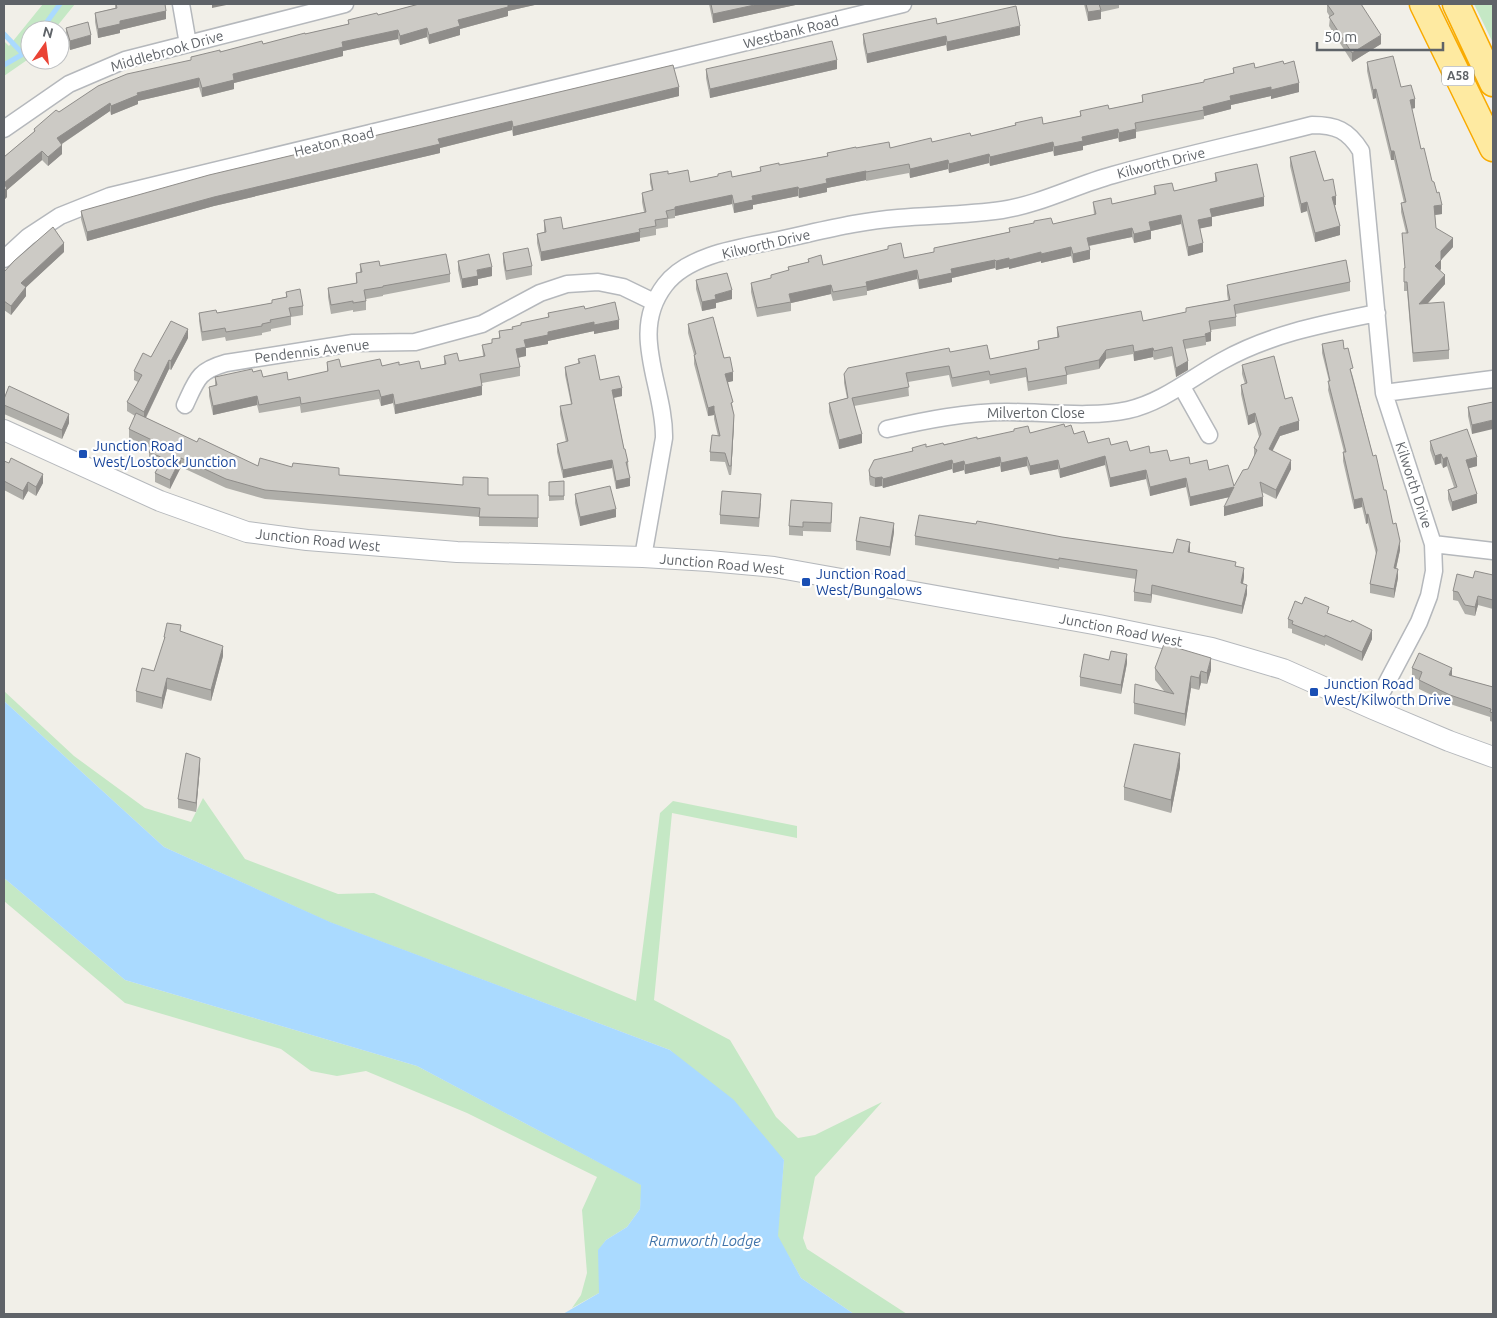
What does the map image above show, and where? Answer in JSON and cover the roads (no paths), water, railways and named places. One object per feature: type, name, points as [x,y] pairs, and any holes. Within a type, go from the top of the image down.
[{"type":"highway","name":"A58","points":[[1423,4],[1493,148]]},
{"type":"highway","name":"A58","points":[[1456,4],[1493,83]]},
{"type":"street","points":[[182,4],[188,44]]},
{"type":"street","name":"Middlebrook Drive","points":[[4,129],[69,84],[125,60],[344,4]]},
{"type":"street","name":"Westbank Road","points":[[679,59],[903,4]]},
{"type":"street","name":"Heaton Road","points":[[4,259],[28,237],[60,216],[110,196],[679,59]]},
{"type":"street","name":"Kilworth Drive","points":[[643,557],[664,438],[664,423],[648,347],[649,319],[654,302],[666,283],[689,264],[731,250],[865,222],[1002,210],[1039,201],[1112,175],[1312,125],[1327,125],[1342,130],[1354,140],[1361,151],[1384,393],[1432,544],[1434,571],[1429,596],[1419,622],[1373,709]]},
{"type":"street","name":"Pendennis Avenue","points":[[185,405],[196,382],[208,368],[226,363],[353,343],[415,342],[482,324],[540,293],[567,284],[598,282],[623,287],[654,302]]},
{"type":"street","name":"Milverton Close","points":[[887,429],[949,416],[1004,412],[1109,413],[1130,410],[1182,387],[1222,361],[1268,339],[1309,327],[1377,313]]},
{"type":"street","points":[[1384,393],[1493,379]]},
{"type":"street","points":[[1182,387],[1209,435]]},
{"type":"street","name":"Junction Road West","points":[[4,430],[160,501],[247,532],[307,540],[457,552],[643,557],[774,567],[1099,625],[1212,648],[1282,669],[1449,741],[1493,756]]},
{"type":"street","points":[[1432,544],[1493,551]]},
{"type":"water","name":"Rumworth Lodge","points":[[4,701],[164,847],[330,922],[670,1050],[734,1100],[784,1160],[778,1236],[801,1278],[854,1314],[563,1314],[599,1293],[598,1250],[606,1240],[627,1227],[640,1209],[641,1185],[417,1066],[125,980],[4,878]]},
{"type":"waterway","points":[[48,20],[60,4]]},
{"type":"waterway","points":[[4,34],[20,51]]},
{"type":"waterway","points":[[4,65],[20,56]]},
{"type":"place","name":"Junction Road West/Lostock Junction","points":[[83,454]]},
{"type":"place","name":"Junction Road West/Bungalows","points":[[806,582]]},
{"type":"place","name":"Junction Road West/Kilworth Drive","points":[[1314,692]]}]
